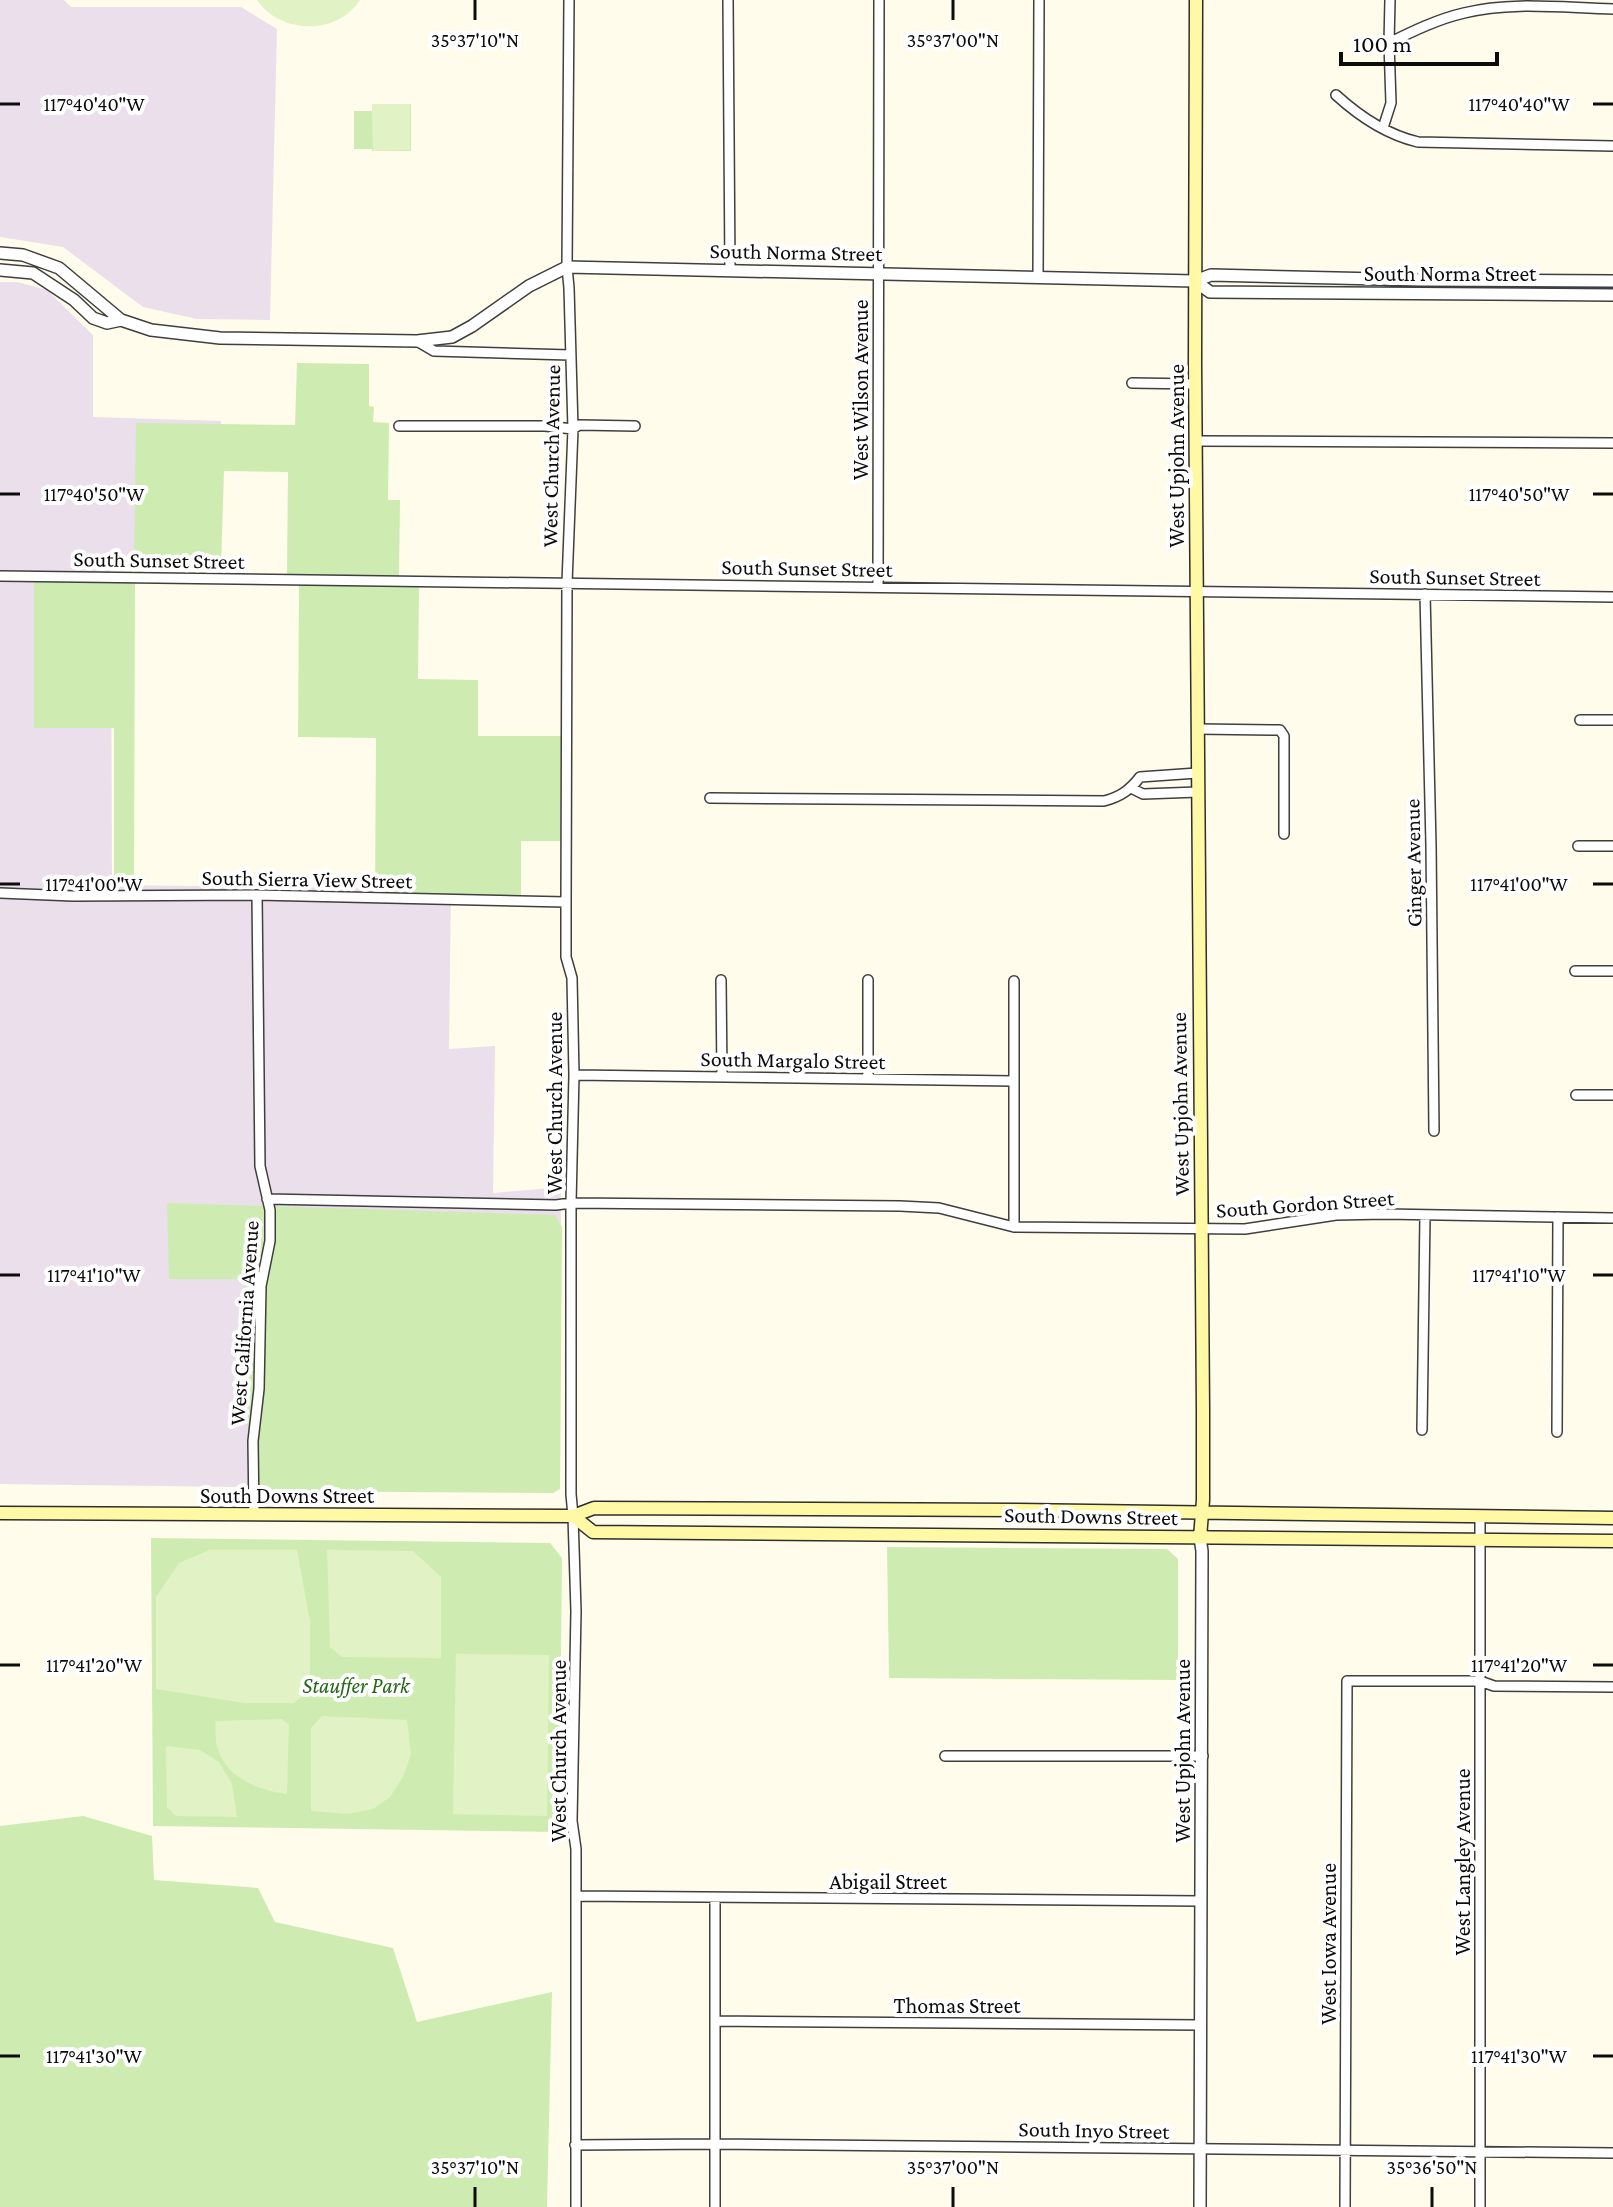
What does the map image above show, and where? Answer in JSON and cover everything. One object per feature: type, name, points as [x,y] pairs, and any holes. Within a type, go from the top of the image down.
[{"type":"main road","name":"West Upjohn Avenue","points":[[1196,0],[1197,773],[1203,1229],[1203,1500],[1200,1538]]},
{"type":"main road","name":"South Downs Street","points":[[0,1513],[573,1516],[594,1508],[1613,1518]]},
{"type":"main road","name":"South Downs Street","points":[[573,1516],[593,1532],[1613,1541]]},
{"type":"street","name":"West Church Avenue","points":[[569,0],[567,267],[573,429],[567,583],[566,957],[572,978],[574,1075],[571,1494],[576,1640],[572,1821],[576,1849],[576,2207]]},
{"type":"street","points":[[728,0],[730,271]]},
{"type":"street","name":"West Wilson Avenue","points":[[878,587],[879,0]]},
{"type":"street","points":[[1038,278],[1039,0]]},
{"type":"street","points":[[1383,128],[1391,103],[1390,0]]},
{"type":"street","points":[[1389,43],[1447,18],[1484,9],[1613,9]]},
{"type":"street","points":[[1336,95],[1400,138],[1418,142],[1613,146]]},
{"type":"street","name":"South Norma Street","points":[[0,253],[23,255],[59,268],[121,320],[151,330],[220,338],[417,341],[452,337],[529,286],[567,267],[1195,281],[1211,275],[1613,281]]},
{"type":"street","name":"South Norma Street","points":[[0,270],[33,273],[74,300],[93,318],[107,323],[121,320]]},
{"type":"street","name":"South Norma Street","points":[[1195,281],[1210,292],[1613,295]]},
{"type":"street","name":"South Norma Street","points":[[417,341],[434,351],[570,355]]},
{"type":"street","points":[[1132,383],[1195,384]]},
{"type":"street","points":[[399,426],[545,426],[573,429],[579,425],[635,426]]},
{"type":"street","points":[[1196,441],[1613,443]]},
{"type":"street","name":"South Sunset Street","points":[[0,576],[1613,597]]},
{"type":"street","name":"Ginger Avenue","points":[[1425,594],[1434,1131]]},
{"type":"street","points":[[1580,720],[1613,720]]},
{"type":"street","points":[[1197,729],[1280,730],[1284,736],[1284,834]]},
{"type":"street","points":[[710,798],[1104,801],[1131,788],[1140,777],[1197,773]]},
{"type":"street","points":[[1131,788],[1143,794],[1198,792]]},
{"type":"street","points":[[1578,846],[1613,846]]},
{"type":"street","name":"South Sierra View Street","points":[[0,893],[566,902]]},
{"type":"street","name":"West California Avenue","points":[[254,1515],[253,1441],[259,1389],[261,1286],[270,1241],[270,1210],[260,1166],[257,895]]},
{"type":"street","points":[[1575,971],[1613,971]]},
{"type":"street","points":[[721,980],[722,1077]]},
{"type":"street","points":[[868,980],[868,1079]]},
{"type":"street","points":[[1014,981],[1014,1227]]},
{"type":"street","name":"South Margalo Street","points":[[574,1075],[1013,1081]]},
{"type":"street","points":[[1576,1095],[1613,1095]]},
{"type":"street","name":"South Gordon Street","points":[[267,1199],[939,1208],[1014,1227],[1245,1229],[1336,1215],[1613,1218]]},
{"type":"street","points":[[1422,1430],[1425,1215]]},
{"type":"street","points":[[1557,1432],[1558,1217]]},
{"type":"street","name":"West Langley Avenue","points":[[1480,1517],[1480,2207]]},
{"type":"street","name":"West Upjohn Avenue","points":[[1200,1538],[1203,1756],[1200,2207]]},
{"type":"street","name":"West Iowa Avenue","points":[[1345,2207],[1347,1681],[1480,1681]]},
{"type":"street","points":[[1480,1681],[1494,1686],[1613,1687]]},
{"type":"street","points":[[945,1756],[1203,1756]]},
{"type":"street","name":"Abigail Street","points":[[576,1896],[1201,1901]]},
{"type":"street","points":[[715,1898],[715,2207]]},
{"type":"street","name":"Thomas Street","points":[[715,2021],[1199,2025]]},
{"type":"street","name":"South Inyo Street","points":[[575,2145],[1613,2153]]},
{"type":"shaded area","points":[[0,0],[64,0],[71,7],[241,7],[277,29],[270,320],[197,319],[143,307],[63,247],[0,237]]},
{"type":"shaded area","points":[[0,282],[17,282],[47,290],[93,335],[93,417],[221,421],[220,568],[111,567],[112,885],[451,889],[449,1049],[495,1046],[493,1193],[561,1187],[560,1482],[554,1491],[0,1484]]},
{"type":"green space","points":[[257,0],[360,0],[350,12],[337,20],[308,26],[280,19]]},
{"type":"green space","points":[[372,104],[411,104],[411,151],[354,149],[354,111],[372,111]]},
{"type":"green space","points":[[372,104],[410,104],[410,150],[373,151]]},
{"type":"green space","points":[[297,363],[369,364],[369,406],[374,407],[373,422],[389,423],[388,500],[400,500],[399,576],[287,575],[288,472],[224,471],[221,568],[134,568],[136,423],[295,425]]},
{"type":"green space","points":[[34,580],[135,580],[134,884],[114,884],[114,728],[34,728]]},
{"type":"green space","points":[[299,585],[419,586],[418,679],[478,680],[478,736],[563,736],[562,841],[521,841],[521,896],[375,895],[376,738],[298,737]]},
{"type":"green space","points":[[167,1203],[555,1215],[562,1227],[560,1489],[553,1493],[259,1491],[253,1443],[242,1416],[244,1279],[169,1279]]},
{"type":"green space","name":"Stauffer Park","points":[[151,1538],[550,1543],[562,1558],[559,1832],[153,1826]]},
{"type":"green space","points":[[887,1547],[1167,1549],[1178,1559],[1178,1680],[889,1678]]},
{"type":"green space","points":[[209,1550],[297,1550],[310,1621],[310,1690],[294,1703],[245,1703],[156,1689],[156,1597],[179,1563]]},
{"type":"green space","points":[[327,1550],[413,1551],[441,1577],[441,1658],[342,1657],[330,1647]]},
{"type":"green space","points":[[456,1654],[549,1655],[547,1816],[453,1814]]},
{"type":"green space","points":[[322,1716],[407,1720],[411,1754],[403,1777],[390,1797],[373,1809],[348,1814],[311,1811],[311,1728]]},
{"type":"green space","points":[[282,1719],[289,1725],[287,1794],[254,1785],[235,1774],[221,1757],[216,1737],[215,1721]]},
{"type":"green space","points":[[166,1746],[200,1750],[219,1762],[232,1784],[237,1817],[176,1816],[167,1807]]},
{"type":"green space","points":[[83,1816],[152,1836],[154,1880],[258,1888],[275,1922],[393,1948],[417,2022],[552,1992],[547,2207],[0,2207],[0,1826]]}]
